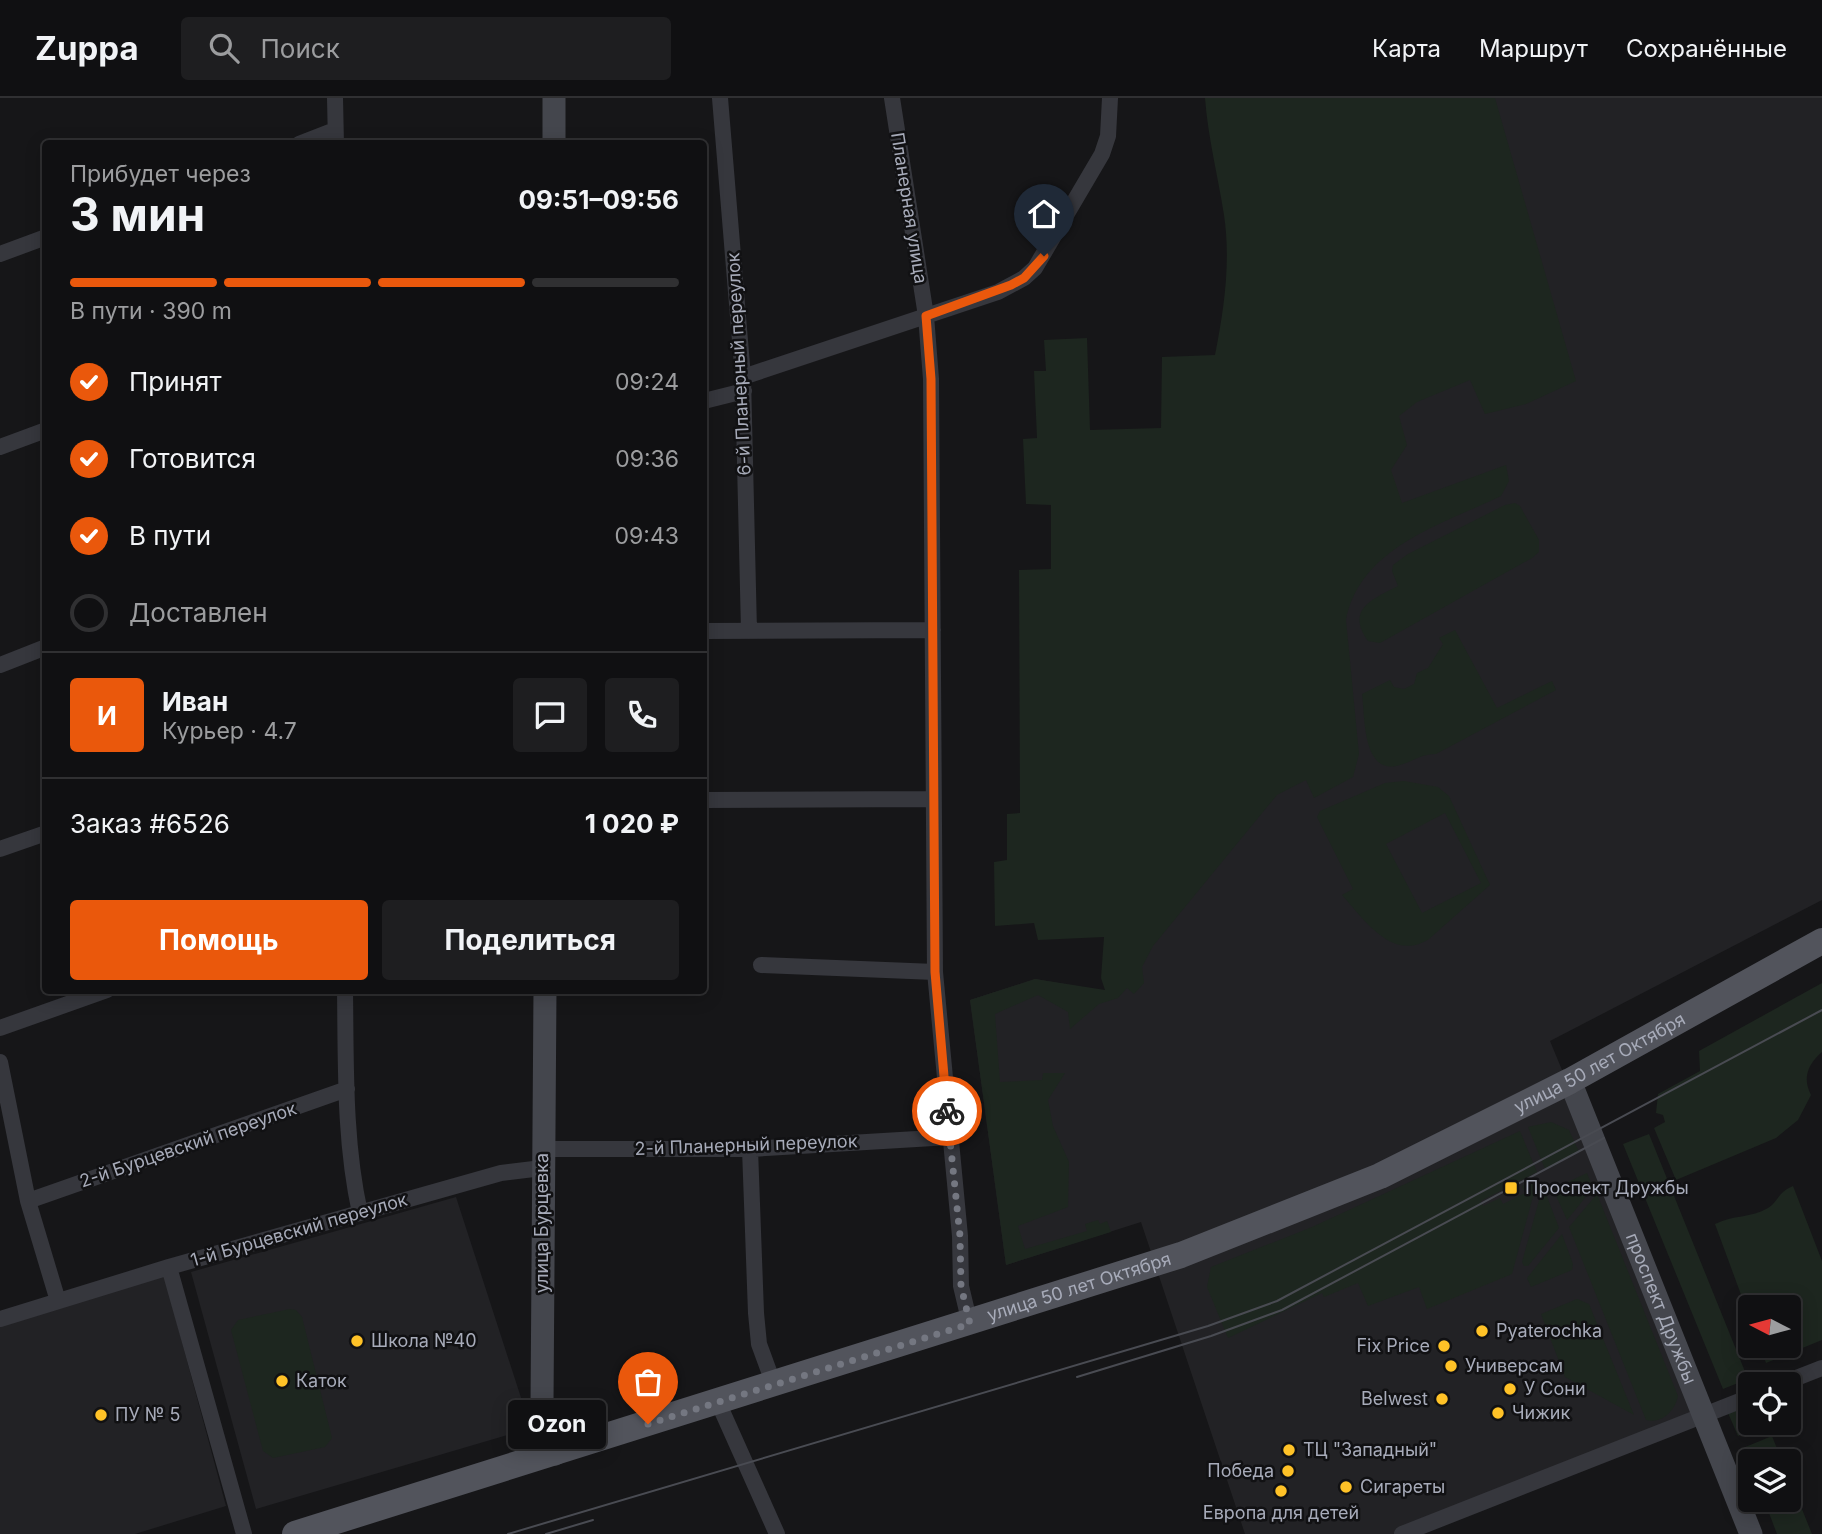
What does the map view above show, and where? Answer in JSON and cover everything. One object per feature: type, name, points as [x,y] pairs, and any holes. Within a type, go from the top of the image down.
[{"type":"main road","name":"улица 50 лет Октября","points":[[295,1534],[970,1324],[1181,1255],[1368,1181],[1570,1082],[1822,941]]},
{"type":"street","points":[[335,98],[336,137]]},
{"type":"street","points":[[554,98],[554,140]]},
{"type":"street","name":"6-й Планерный переулок","points":[[720,98],[743,384],[749,631]]},
{"type":"street","name":"Планерная улица","points":[[892,98],[926,316],[931,379],[935,972],[960,1236],[961,1286],[970,1324]]},
{"type":"street","points":[[707,400],[926,316],[998,292],[1024,278],[1035,268],[1102,154],[1108,136],[1110,98]]},
{"type":"street","points":[[0,254],[42,238]]},
{"type":"street","points":[[0,447],[42,431]]},
{"type":"street","points":[[707,631],[933,630]]},
{"type":"street","points":[[0,665],[42,649]]},
{"type":"street","points":[[707,800],[933,799]]},
{"type":"street","points":[[0,849],[42,834]]},
{"type":"street","points":[[761,965],[935,972]]},
{"type":"street","points":[[0,1028],[96,994]]},
{"type":"street","points":[[345,994],[347,1089],[354,1186],[360,1213]]},
{"type":"street","name":"улица Бурцевка","points":[[545,994],[542,1404],[555,1454]]},
{"type":"street","points":[[0,1062],[28,1201],[58,1301]]},
{"type":"street","name":"проспект Дружбы","points":[[1570,1082],[1751,1534]]},
{"type":"street","name":"2-й Бурцевский переулок","points":[[28,1201],[347,1089]]},
{"type":"street","name":"2-й Планерный переулок","points":[[542,1158],[950,1137]]},
{"type":"street","points":[[750,1149],[756,1313],[760,1344],[774,1385]]},
{"type":"street","name":"1-й Бурцевский переулок","points":[[0,1319],[169,1267],[501,1173],[542,1158]]},
{"type":"street","points":[[169,1267],[244,1534]]},
{"type":"street","points":[[1801,1376],[1822,1368]]},
{"type":"street","points":[[1402,1534],[1738,1401]]},
{"type":"street","points":[[718,1402],[778,1534]]},
{"type":"shaded area","points":[[1205,98],[1495,98],[1576,381],[1526,404],[1485,414],[1470,380],[1417,402],[1399,416],[1407,445],[1391,470],[1402,503],[1506,465],[1509,481],[1501,496],[1430,528],[1386,556],[1368,574],[1354,595],[1346,620],[1359,754],[1353,777],[1314,798],[1306,780],[1277,795],[1153,946],[1142,967],[1144,983],[1134,994],[1127,988],[1118,998],[1099,1004],[1070,1029],[1068,1012],[1038,995],[995,1014],[1000,1082],[1042,1080],[1043,1073],[1065,1073],[1048,1100],[1053,1126],[1069,1162],[1068,1207],[1018,1226],[1025,1249],[1087,1231],[1085,1224],[1098,1220],[1100,1224],[1107,1221],[1111,1232],[1006,1265],[970,1000],[1035,979],[1105,990],[1101,978],[1104,937],[1038,940],[1034,923],[995,926],[994,862],[1007,860],[1007,814],[1020,813],[1019,570],[1051,569],[1051,505],[1026,504],[1023,439],[1037,438],[1034,371],[1046,371],[1044,340],[1087,338],[1090,430],[1161,428],[1162,357],[1215,355],[1224,303],[1227,250]]},
{"type":"shaded area","points":[[1482,98],[1822,98],[1822,900],[1550,1041],[1705,1415],[1400,1534],[1245,1534],[1141,1222],[1006,1265],[970,1000],[1035,979],[1106,991],[1382,451]]},
{"type":"shaded area","points":[[1515,503],[1520,506],[1539,540],[1539,552],[1380,643],[1368,641],[1359,621],[1361,613],[1371,601],[1398,586],[1392,571],[1393,565],[1408,554],[1505,505]]},
{"type":"shaded area","points":[[1455,630],[1497,708],[1552,681],[1556,690],[1436,754],[1422,756],[1400,765],[1388,766],[1378,762],[1368,742],[1362,694],[1390,680],[1394,687],[1404,689],[1414,684],[1417,673],[1428,668],[1443,644],[1439,638]]},
{"type":"shaded area","points":[[1404,781],[1438,787],[1449,796],[1490,885],[1429,939],[1416,945],[1391,942],[1380,935],[1342,895],[1353,889],[1317,817],[1320,811],[1385,783]],"holes":[[[1445,813],[1481,883],[1422,913],[1386,844]]]},
{"type":"shaded area","points":[[1822,983],[1822,1052],[1813,1061],[1808,1072],[1807,1083],[1811,1095],[1798,1120],[1776,1138],[1676,1180],[1654,1128],[1665,1122],[1663,1115],[1656,1113],[1658,1094],[1700,1071],[1699,1051]]},
{"type":"shaded area","points":[[1551,1122],[1569,1130],[1579,1152],[1545,1169],[1528,1127]]},
{"type":"shaded area","points":[[1520,1131],[1537,1172],[1481,1201],[1483,1206],[1500,1198],[1503,1204],[1525,1193],[1522,1186],[1538,1178],[1512,1274],[1427,1309],[1419,1287],[1368,1306],[1358,1283],[1324,1297],[1322,1293],[1228,1338],[1207,1287],[1211,1267],[1312,1227]]},
{"type":"shaded area","points":[[1649,1134],[1745,1372],[1738,1372],[1738,1383],[1723,1389],[1623,1144]]},
{"type":"shaded area","points":[[1587,1173],[1593,1188],[1567,1220],[1553,1189]]},
{"type":"shaded area","points":[[1543,1186],[1559,1228],[1528,1266],[1524,1266],[1522,1262]]},
{"type":"shaded area","points":[[1793,1186],[1822,1261],[1822,1340],[1801,1349],[1801,1295],[1741,1295],[1715,1224],[1762,1211],[1772,1205],[1784,1191]]},
{"type":"shaded area","points":[[1597,1194],[1678,1396],[1671,1411],[1657,1420],[1646,1420],[1569,1227]]},
{"type":"shaded area","name":"Школа №40","points":[[456,1197],[525,1410],[523,1426],[514,1433],[256,1509],[191,1272]]},
{"type":"shaded area","points":[[1562,1234],[1573,1264],[1572,1270],[1531,1287],[1527,1278]]},
{"type":"shaded area","name":"ПУ № 5","points":[[164,1275],[226,1506],[135,1534],[0,1534],[0,1324]]},
{"type":"shaded area","points":[[1577,1299],[1589,1304],[1634,1415],[1565,1377],[1541,1314]]},
{"type":"shaded area","name":"Каток","points":[[296,1310],[302,1317],[332,1438],[325,1447],[273,1458],[263,1451],[231,1330],[238,1320]]},
{"type":"shaded area","points":[[1764,1358],[1778,1358],[1766,1363]]},
{"type":"shaded area","points":[[1738,1409],[1738,1435],[1740,1435],[1738,1436],[1728,1413]]},
{"type":"shaded area","points":[[1772,1436],[1777,1449],[1743,1449]]},
{"type":"shaded area","points":[[1801,1507],[1812,1534],[1777,1534],[1769,1512],[1801,1512]]},
{"type":"tram line","points":[[508,1534],[1208,1326],[1277,1301],[1822,1010]]},
{"type":"tram line","points":[[1077,1377],[1211,1336],[1282,1310],[1604,1138]]},
{"type":"tram line","points":[[546,1534],[593,1520]]},
{"type":"way so far","points":[[648,1424],[970,1324],[961,1286],[960,1236],[947,1111]]},
{"type":"place","name":"Проспект Дружбы","points":[[1511,1188]]},
{"type":"place","name":"Pyaterochka","points":[[1482,1331]]},
{"type":"place","name":"Школа №40","points":[[357,1341]]},
{"type":"place","name":"Fix Price","points":[[1444,1346]]},
{"type":"place","name":"Универсам","points":[[1451,1366]]},
{"type":"place","name":"Каток","points":[[282,1381]]},
{"type":"place","name":"У Сони","points":[[1510,1389]]},
{"type":"place","name":"Belwest","points":[[1442,1399]]},
{"type":"place","name":"Чижик","points":[[1498,1413]]},
{"type":"place","name":"ПУ № 5","points":[[101,1415]]},
{"type":"place","name":"Ozon","points":[[648,1424]]},
{"type":"place","name":"ТЦ \"Западный\"","points":[[1289,1450]]},
{"type":"place","name":"Победа","points":[[1288,1471]]},
{"type":"place","name":"Сигареты","points":[[1346,1487]]},
{"type":"place","name":"Европа для детей","points":[[1281,1491]]},
{"type":"route","points":[[947,1111],[935,972],[931,379],[926,316],[998,292],[1024,278],[1044,256]]}]
